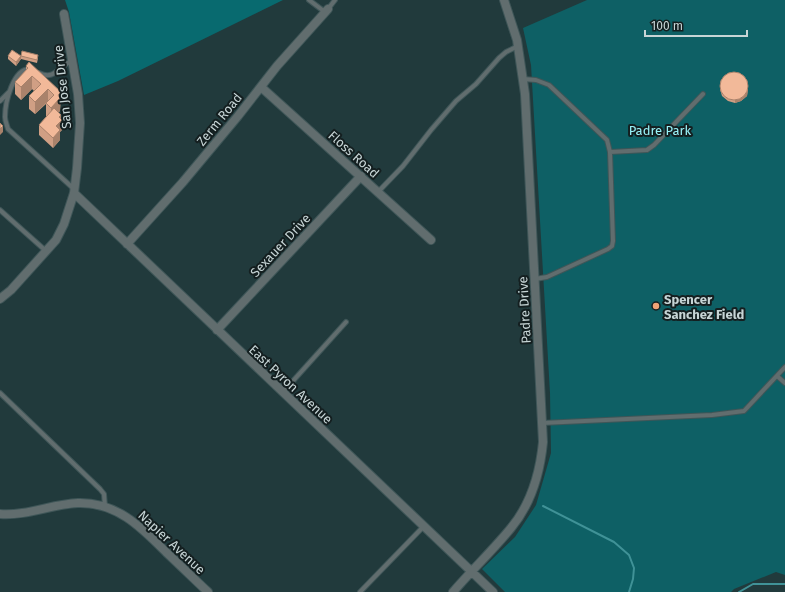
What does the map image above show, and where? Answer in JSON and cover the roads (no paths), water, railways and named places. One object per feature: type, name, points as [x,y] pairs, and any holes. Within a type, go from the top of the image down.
[{"type":"street","name":"Padre Drive","points":[[453,592],[512,528],[526,503],[539,469],[543,442],[523,79],[518,46],[504,0]]},
{"type":"street","name":"Zerm Road","points":[[127,244],[183,182],[277,66],[326,11]]},
{"type":"street","name":"San Jose Drive","points":[[0,299],[11,290],[47,251],[61,231],[74,191],[80,123],[78,94],[64,14]]},
{"type":"street","name":"Floss Road","points":[[261,87],[431,240]]},
{"type":"street","name":"Sexauer Drive","points":[[217,330],[361,176]]},
{"type":"street","name":"East Pyron Avenue","points":[[74,191],[127,244],[493,592]]},
{"type":"street","name":"Napier Avenue","points":[[0,514],[15,514],[76,504],[90,504],[105,507],[120,513],[133,521],[208,592]]},
{"type":"lane","points":[[310,0],[326,11],[335,0]]},
{"type":"lane","points":[[378,192],[403,166],[456,101],[476,84],[499,58],[506,52],[518,46]]},
{"type":"lane","points":[[72,61],[65,64],[49,76],[45,76],[33,69],[25,69],[21,71],[15,79],[9,92],[5,119],[8,129],[74,191]]},
{"type":"lane","points":[[523,79],[536,80],[549,85],[607,140],[610,152],[612,246],[547,277],[534,279]]},
{"type":"lane","points":[[0,101],[9,92]]},
{"type":"lane","points":[[610,152],[647,150],[654,145],[703,94]]},
{"type":"lane","points":[[0,210],[47,251]]},
{"type":"lane","points":[[283,393],[346,322]]},
{"type":"lane","points":[[542,423],[712,415],[744,411],[785,367]]},
{"type":"lane","points":[[777,376],[785,383]]},
{"type":"lane","points":[[0,393],[100,489],[104,494],[105,507]]},
{"type":"lane","points":[[360,592],[424,526]]},
{"type":"waterway","points":[[543,506],[614,542],[629,555],[634,568],[633,579],[629,592]]},
{"type":"waterway","points":[[739,592],[753,584],[785,584]]},
{"type":"place","name":"Spencer Sanchez Field","points":[[656,306]]},
{"type":"park label","name":"Padre Park","points":[[660,130]]}]
